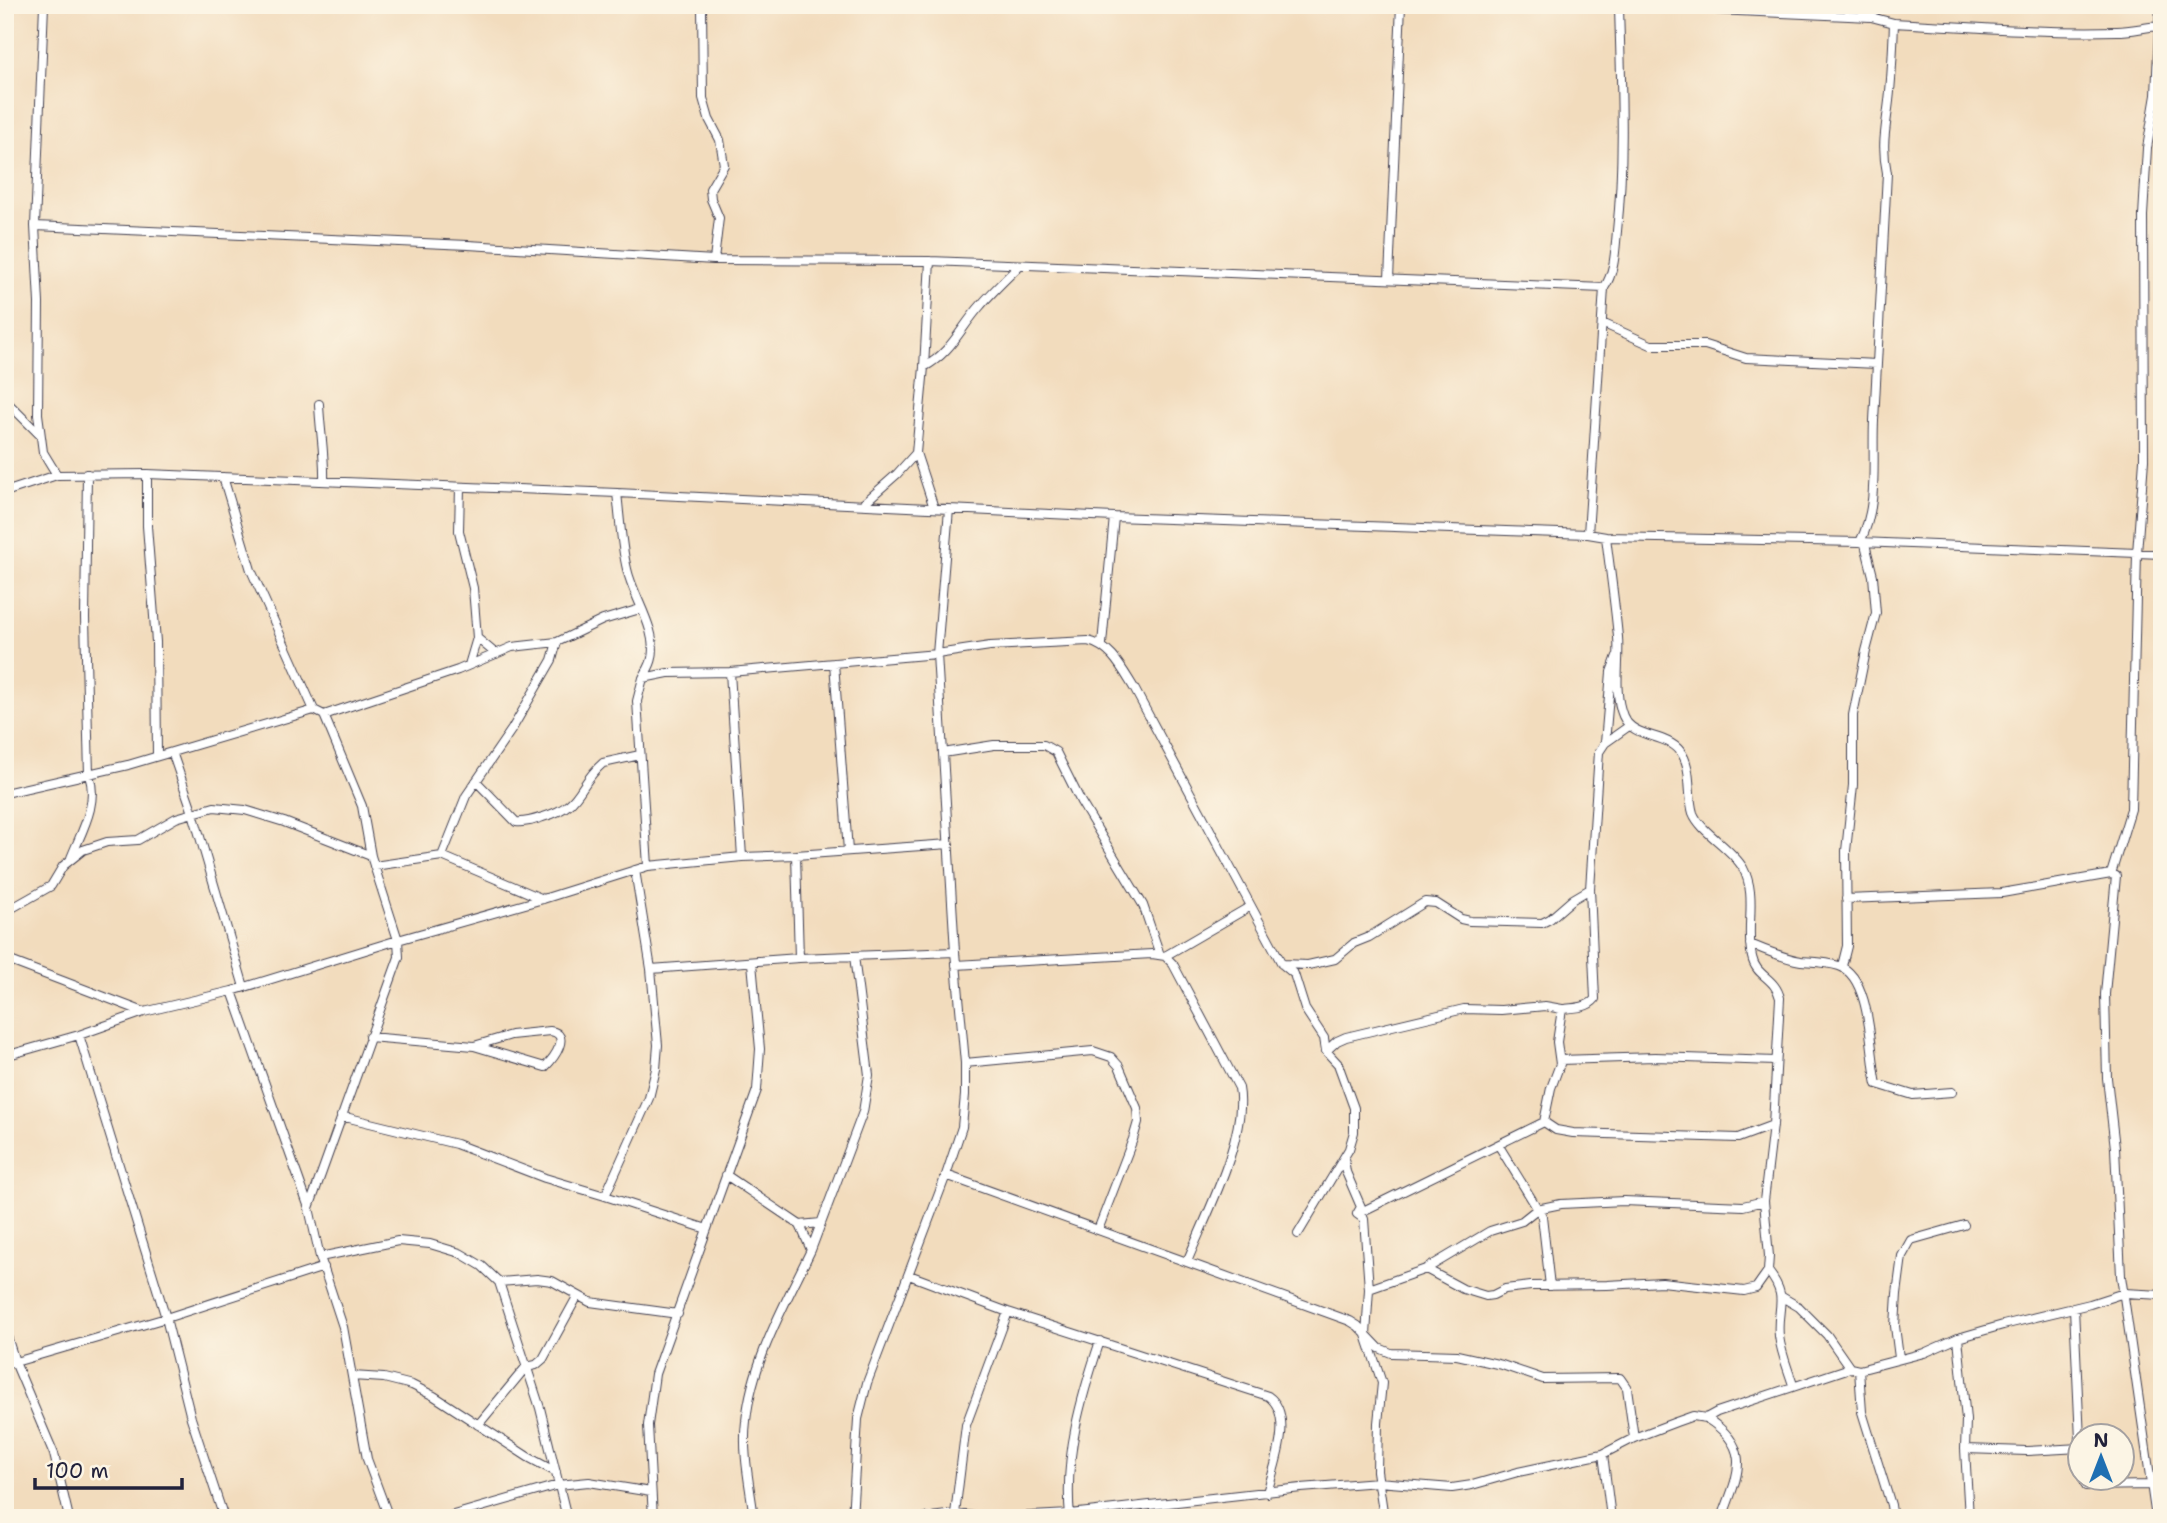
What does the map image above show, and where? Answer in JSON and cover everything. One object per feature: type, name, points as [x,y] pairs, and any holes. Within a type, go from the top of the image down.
[{"type":"street","points":[[44,5],[36,226],[39,434],[43,452],[57,475]]},
{"type":"street","points":[[702,5],[703,98],[709,119],[720,140],[724,165],[710,189],[719,218],[714,260]]},
{"type":"street","points":[[1389,279],[1401,5]]},
{"type":"street","points":[[1603,5],[1871,17],[1895,23],[2072,32],[2121,31],[2160,26]]},
{"type":"street","points":[[2111,874],[2131,809],[2137,553],[2144,460],[2143,216],[2147,148],[2156,95],[2160,5]]},
{"type":"street","points":[[1588,534],[1604,288],[1613,270],[1619,212],[1622,118],[1619,6]]},
{"type":"street","points":[[1842,967],[1847,946],[1847,831],[1854,759],[1853,715],[1876,613],[1873,576],[1863,543],[1872,505],[1888,173],[1883,154],[1883,138],[1895,23]]},
{"type":"street","points":[[36,226],[468,245],[714,260],[930,261],[1604,288]]},
{"type":"street","points":[[930,261],[925,367],[916,453],[934,508]]},
{"type":"street","points":[[925,367],[938,360],[949,349],[980,306],[1020,265]]},
{"type":"street","points":[[1602,323],[1651,345],[1705,345],[1746,358],[1877,364]]},
{"type":"street","points":[[5,400],[39,434]]},
{"type":"street","points":[[319,404],[324,481]]},
{"type":"street","points":[[863,504],[916,453]]},
{"type":"street","points":[[5,912],[51,886],[71,858],[92,801],[85,618],[87,474]]},
{"type":"street","points":[[5,492],[57,475],[147,474],[1114,517],[1588,534],[1606,537],[2162,554]]},
{"type":"street","points":[[147,474],[147,526],[156,642],[157,756]]},
{"type":"street","points":[[223,477],[251,570],[314,710],[324,715],[357,791],[371,856],[398,940],[397,967],[369,1037],[309,1208]]},
{"type":"street","points":[[460,487],[459,531],[473,588],[477,638],[469,664]]},
{"type":"street","points":[[617,493],[627,572],[650,628],[653,648],[652,660],[643,678],[637,701],[648,866]]},
{"type":"street","points":[[852,1518],[858,1419],[867,1383],[962,1127],[965,1063],[955,952],[937,654],[949,509]]},
{"type":"street","points":[[1102,644],[1114,517]]},
{"type":"street","points":[[1426,1269],[1463,1289],[1486,1296],[1505,1289],[1662,1282],[1744,1291],[1756,1288],[1768,1271],[1764,1201],[1773,1125],[1780,998],[1774,982],[1759,972],[1753,963],[1750,944],[1751,904],[1744,871],[1736,856],[1696,819],[1682,752],[1674,745],[1629,726],[1623,717],[1619,702],[1618,653],[1606,537]]},
{"type":"street","points":[[324,715],[496,654],[530,644],[557,642],[603,621],[640,609]]},
{"type":"street","points":[[477,638],[496,654]]},
{"type":"street","points":[[643,678],[668,673],[730,672],[937,654],[990,646],[1088,641],[1102,644],[1134,688],[1282,964],[1294,974],[1305,1009],[1324,1038],[1326,1051],[1338,1064],[1354,1108],[1354,1132],[1343,1157],[1298,1234]]},
{"type":"street","points":[[442,856],[466,796],[519,718],[552,660],[557,642]]},
{"type":"street","points":[[1605,743],[1611,671],[1618,653]]},
{"type":"street","points":[[652,660],[668,673]]},
{"type":"street","points":[[834,663],[848,851]]},
{"type":"street","points":[[730,672],[742,857]]},
{"type":"street","points":[[5,793],[89,775],[314,710]]},
{"type":"street","points":[[1326,1051],[1346,1037],[1464,1009],[1501,1010],[1545,1006],[1562,1009],[1593,1002],[1590,889],[1599,752],[1605,743],[1629,726]]},
{"type":"street","points":[[943,752],[972,747],[1032,745],[1044,745],[1056,752],[1081,802],[1143,905],[1163,956]]},
{"type":"street","points":[[172,752],[193,813],[244,987]]},
{"type":"street","points":[[476,781],[516,822],[522,823],[563,810],[573,803],[603,763],[640,755]]},
{"type":"street","points":[[71,858],[96,845],[138,840],[176,818],[214,807],[245,810],[371,856]]},
{"type":"street","points":[[5,1056],[79,1035],[144,1012],[232,991],[648,866],[742,857],[949,844]]},
{"type":"street","points":[[796,855],[799,958]]},
{"type":"street","points":[[374,866],[442,856],[543,899]]},
{"type":"street","points":[[605,1196],[649,1098],[656,1069],[658,1045],[651,969],[635,870]]},
{"type":"street","points":[[1846,899],[2002,893],[2111,874],[2116,876],[2107,965],[2107,1077],[2115,1148],[2118,1240],[2156,1518]]},
{"type":"street","points":[[1282,964],[1318,964],[1335,959],[1354,943],[1369,937],[1425,902],[1436,903],[1461,919],[1470,921],[1535,924],[1550,919],[1573,899],[1590,889]]},
{"type":"street","points":[[1163,956],[1251,905]]},
{"type":"street","points":[[1750,944],[1786,958],[1842,967],[1850,974],[1867,1010],[1877,1084],[1913,1095],[1952,1092]]},
{"type":"street","points":[[651,969],[799,958],[955,952]]},
{"type":"street","points":[[957,965],[1152,954],[1163,956],[1173,964],[1239,1088],[1241,1101],[1241,1115],[1233,1144],[1186,1262]]},
{"type":"street","points":[[754,1518],[747,1463],[746,1423],[752,1387],[782,1311],[811,1250],[868,1093],[869,1075],[854,956]]},
{"type":"street","points":[[5,959],[144,1012]]},
{"type":"street","points":[[653,1518],[650,1401],[655,1374],[757,1090],[760,1068],[752,963]]},
{"type":"street","points":[[232,991],[309,1208],[320,1256],[340,1314],[367,1459],[389,1518]]},
{"type":"street","points":[[1357,1214],[1545,1122],[1560,1060],[1557,1042],[1562,1009]]},
{"type":"street","points":[[369,1037],[474,1046],[545,1067],[561,1041],[559,1035],[550,1031],[502,1037],[474,1046]]},
{"type":"street","points":[[79,1035],[166,1318],[191,1418],[224,1518]]},
{"type":"street","points":[[965,1063],[1093,1051],[1111,1057],[1119,1066],[1137,1108],[1138,1122],[1098,1230]]},
{"type":"street","points":[[1560,1060],[1655,1057],[1776,1061]]},
{"type":"street","points":[[341,1116],[456,1144],[545,1178],[707,1229]]},
{"type":"street","points":[[1545,1122],[1556,1130],[1573,1133],[1738,1138],[1773,1125]]},
{"type":"street","points":[[1499,1146],[1544,1222],[1550,1286]]},
{"type":"street","points":[[1343,1157],[1346,1172],[1361,1207],[1357,1214]]},
{"type":"street","points":[[726,1175],[800,1225],[811,1250]]},
{"type":"street","points":[[946,1175],[1350,1321],[1379,1348],[1391,1353],[1457,1355],[1543,1379],[1620,1378],[1627,1388],[1634,1438]]},
{"type":"street","points":[[1369,1289],[1426,1269],[1490,1231],[1522,1221],[1537,1209],[1561,1204],[1623,1201],[1743,1206],[1764,1201]]},
{"type":"street","points":[[1357,1214],[1364,1219],[1369,1289],[1366,1335],[1382,1383],[1378,1423],[1378,1482],[1384,1518]]},
{"type":"street","points":[[800,1225],[821,1223]]},
{"type":"street","points":[[1899,1358],[1895,1326],[1902,1256],[1911,1240],[1964,1225]]},
{"type":"street","points":[[320,1256],[398,1241],[430,1244],[460,1254],[482,1266],[499,1282],[540,1408],[568,1518]]},
{"type":"street","points":[[5,1365],[324,1268]]},
{"type":"street","points":[[1768,1271],[1778,1284],[1782,1297],[1779,1333],[1793,1385]]},
{"type":"street","points":[[909,1275],[1008,1312],[1268,1396],[1280,1411],[1282,1424],[1267,1493]]},
{"type":"street","points":[[499,1282],[537,1279],[552,1281],[577,1297],[610,1307],[678,1314]]},
{"type":"street","points":[[1706,1418],[1793,1385],[1924,1353],[1958,1338],[2124,1293],[2162,1295]]},
{"type":"street","points":[[478,1425],[526,1367],[536,1365],[543,1359],[577,1297]]},
{"type":"street","points":[[1782,1297],[1799,1307],[1828,1335],[1855,1369],[1862,1412],[1891,1504],[1892,1513],[1889,1518]]},
{"type":"street","points":[[2074,1308],[2079,1422]]},
{"type":"street","points":[[956,1516],[966,1425],[1008,1312]]},
{"type":"street","points":[[5,1330],[15,1362],[54,1454],[69,1518]]},
{"type":"street","points":[[1958,1338],[1966,1420],[1969,1518]]},
{"type":"street","points":[[1070,1516],[1070,1453],[1100,1341]]},
{"type":"street","points":[[352,1376],[384,1378],[412,1385],[556,1472]]},
{"type":"street","points":[[923,1518],[1070,1516],[1378,1482],[1452,1488],[1603,1454],[1634,1438],[1693,1416],[1706,1418],[1730,1436],[1739,1465],[1722,1518]]},
{"type":"street","points":[[1965,1449],[2027,1451],[2066,1449]]},
{"type":"street","points":[[1603,1454],[1611,1518]]},
{"type":"street","points":[[443,1518],[558,1485],[589,1482],[651,1492]]},
{"type":"street","points":[[2136,1485],[2152,1485]]}]
